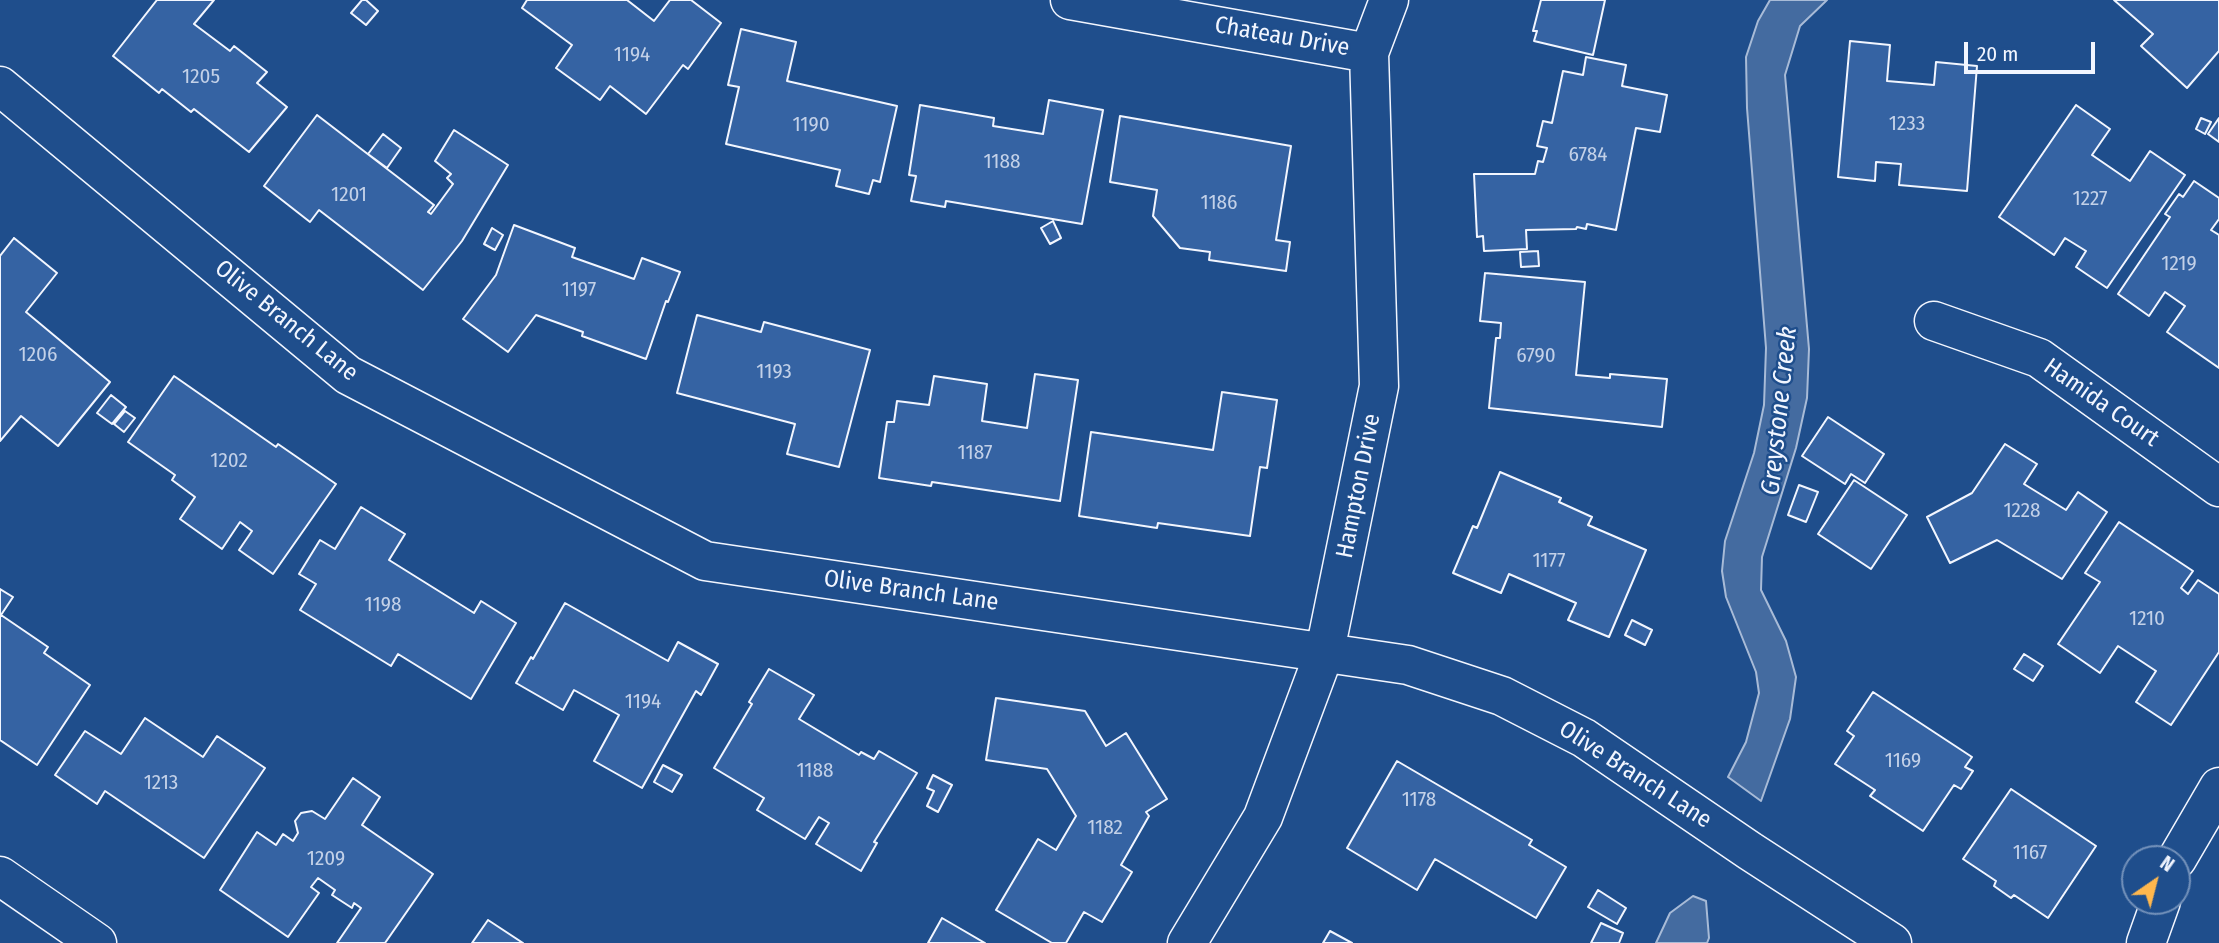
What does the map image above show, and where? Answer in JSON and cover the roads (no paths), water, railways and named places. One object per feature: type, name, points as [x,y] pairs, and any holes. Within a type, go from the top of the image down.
[{"type":"street","name":"Chateau Drive","points":[[1070,0],[1369,53]]},
{"type":"street","name":"Hampton Drive","points":[[1187,943],[1263,817],[1325,652],[1379,386],[1369,53],[1390,0]]},
{"type":"street","name":"Olive Branch Lane","points":[[0,86],[348,375],[705,561],[1408,665],[1502,696],[1584,737],[1750,851],[1892,943]]},
{"type":"street","name":"Hamida Court","points":[[1934,321],[2039,358],[2219,487]]},
{"type":"street","points":[[2185,845],[2219,787]]},
{"type":"street","points":[[0,876],[97,943]]},
{"type":"street","points":[[2146,943],[2156,915]]},
{"type":"water","name":"Greystone Creek","points":[[1770,0],[1827,0],[1800,26],[1785,75],[1809,349],[1807,398],[1796,448],[1762,557],[1761,590],[1786,641],[1796,677],[1790,719],[1761,801],[1728,777],[1746,742],[1759,693],[1756,672],[1726,597],[1722,571],[1725,541],[1754,453],[1764,405],[1766,348],[1747,108],[1746,57],[1758,21]]},
{"type":"water","points":[[1693,896],[1706,901],[1709,938],[1707,943],[1656,943],[1670,913]]}]
